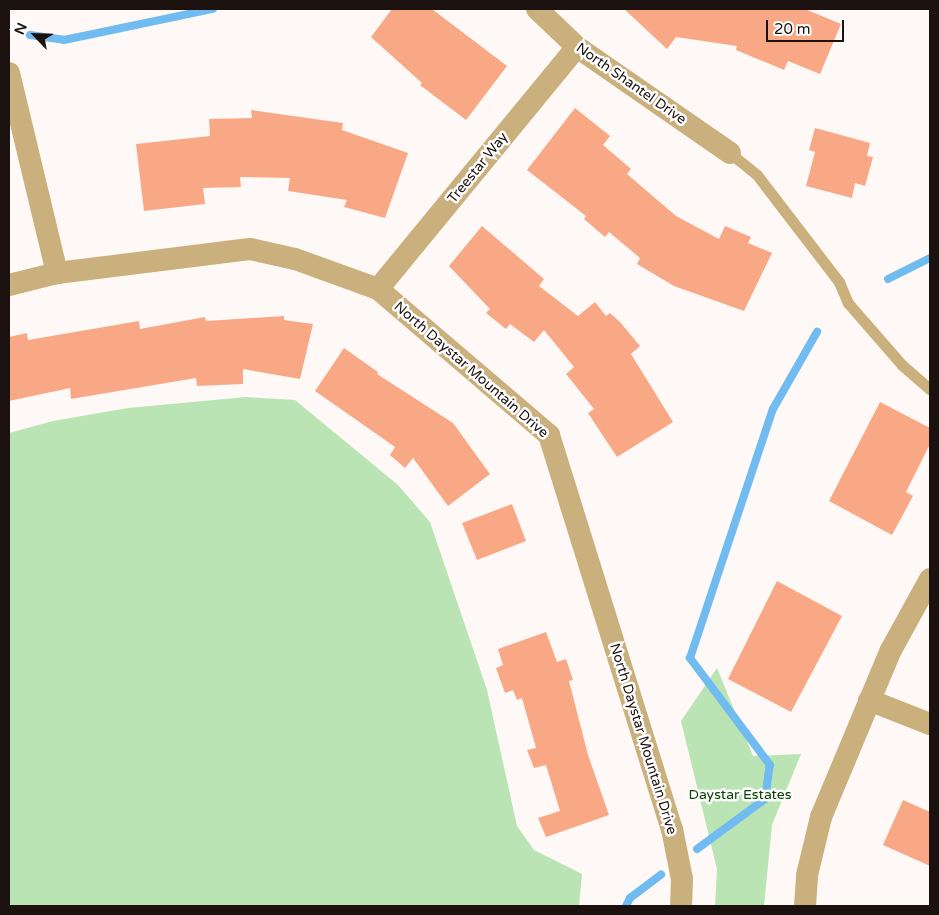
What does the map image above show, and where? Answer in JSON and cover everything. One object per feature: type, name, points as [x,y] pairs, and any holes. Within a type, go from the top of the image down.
[{"type":"street","name":"North Shantel Drive","points":[[537,9],[577,47],[730,153]]},
{"type":"street","name":"Treestar Way","points":[[378,289],[577,47]]},
{"type":"street","points":[[9,73],[57,273]]},
{"type":"street","name":"North Daystar Mountain Drive","points":[[9,285],[57,273],[250,249],[295,258],[378,289],[549,435],[672,829],[682,879],[681,906]]},
{"type":"street","points":[[805,906],[808,868],[821,817],[891,650],[930,579]]},
{"type":"street","points":[[869,700],[930,724]]},
{"type":"lane","points":[[730,153],[757,175],[839,282],[848,303],[902,365],[930,389]]},
{"type":"green space","points":[[246,397],[295,400],[398,485],[430,522],[487,690],[517,826],[534,850],[582,874],[579,906],[9,906],[9,433],[53,421],[128,408]]},
{"type":"green space","name":"Daystar Estates","points":[[717,668],[753,756],[801,754],[772,825],[764,906],[715,906],[717,869],[681,721]]},
{"type":"building","points":[[392,9],[432,9],[507,66],[466,120],[420,85],[422,83],[371,37]]},
{"type":"building","points":[[624,9],[805,9],[841,24],[820,74],[788,61],[784,70],[736,50],[737,46],[676,37],[667,49]]},
{"type":"building","points":[[575,108],[610,136],[603,145],[631,169],[627,174],[676,216],[719,239],[725,226],[751,237],[748,243],[772,253],[744,311],[674,286],[637,264],[640,258],[609,232],[605,237],[584,219],[586,216],[527,170]]},
{"type":"building","points":[[251,110],[343,123],[342,130],[408,153],[385,218],[344,207],[347,200],[288,191],[290,178],[240,177],[241,187],[203,188],[205,204],[144,211],[136,144],[210,136],[209,119],[252,118]]},
{"type":"building","points":[[815,128],[870,143],[867,156],[873,157],[865,186],[855,183],[852,198],[806,186],[815,152],[809,150]]},
{"type":"building","points":[[482,226],[544,279],[539,286],[578,316],[595,302],[606,316],[610,313],[620,322],[640,346],[631,354],[673,422],[617,457],[588,413],[594,409],[566,374],[574,367],[544,330],[534,342],[510,324],[506,329],[486,313],[490,309],[449,266]]},
{"type":"building","points":[[284,316],[284,320],[313,324],[300,379],[243,369],[243,384],[197,386],[196,378],[71,399],[70,388],[9,401],[9,337],[27,333],[28,340],[139,321],[140,329],[205,317],[206,321]]},
{"type":"building","points":[[344,348],[378,372],[377,374],[453,423],[490,474],[448,506],[413,458],[405,468],[390,455],[395,447],[315,391]]},
{"type":"building","points":[[880,402],[930,428],[930,444],[906,492],[913,496],[892,535],[829,501]]},
{"type":"building","points":[[512,504],[526,541],[477,560],[462,523]]},
{"type":"building","points":[[777,581],[842,616],[791,712],[728,679]]},
{"type":"building","points":[[546,632],[557,662],[566,659],[573,680],[569,681],[588,755],[609,815],[546,837],[538,818],[560,811],[546,765],[534,768],[527,750],[536,748],[522,698],[517,700],[513,690],[505,693],[496,668],[503,665],[498,649]]},
{"type":"building","points":[[903,800],[930,812],[930,866],[883,845]]},
{"type":"waterway","points":[[30,35],[64,40],[213,9]]},
{"type":"waterway","points":[[888,279],[930,258]]},
{"type":"waterway","points":[[697,849],[765,799],[770,765],[690,658],[773,409],[817,332]]},
{"type":"waterway","points":[[626,906],[630,898],[661,875]]}]
